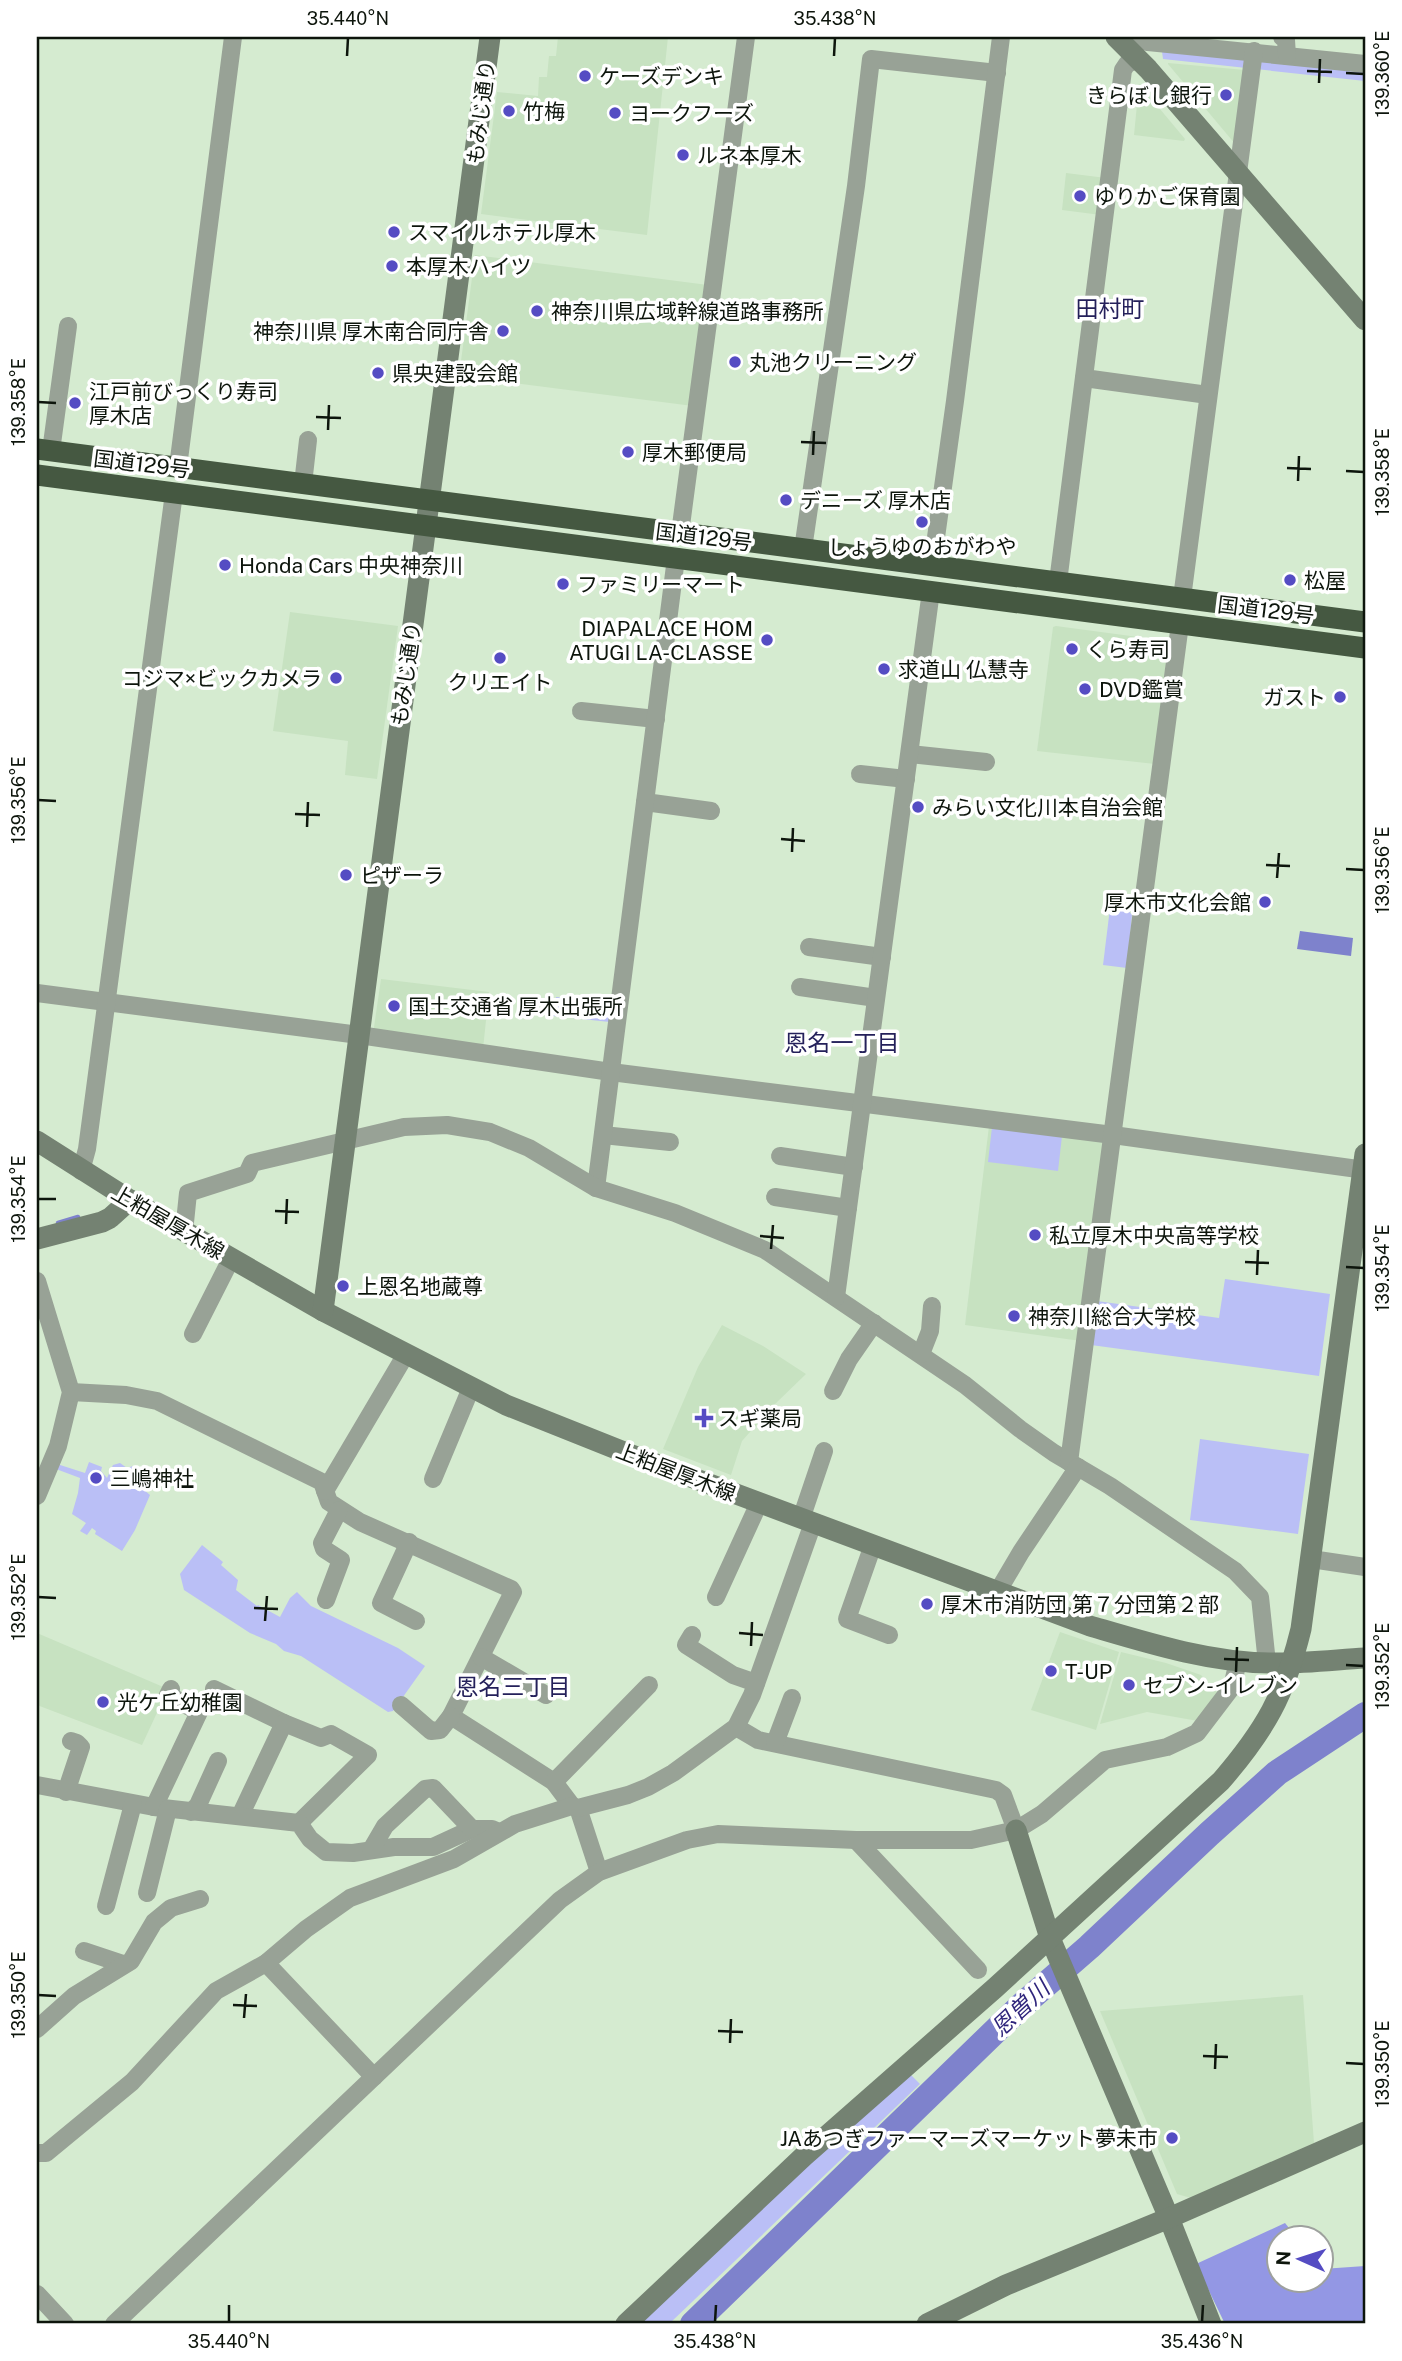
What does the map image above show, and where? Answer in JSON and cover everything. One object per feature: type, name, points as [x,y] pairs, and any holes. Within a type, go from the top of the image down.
[{"type":"highway","name":"国道129号","points":[[44,450],[1365,622]]},
{"type":"highway","name":"国道129号","points":[[37,475],[1365,648]]},
{"type":"street","points":[[178,467],[233,37]]},
{"type":"street","name":"もみじ通り","points":[[323,1311],[490,37]]},
{"type":"street","points":[[680,533],[746,37]]},
{"type":"street","points":[[932,566],[1001,37]]},
{"type":"street","points":[[1116,37],[1238,172],[1365,320]]},
{"type":"street","points":[[1131,37],[1365,64]]},
{"type":"street","points":[[1282,37],[1286,40],[1287,56]]},
{"type":"street","points":[[1182,598],[1254,51]]},
{"type":"street","points":[[803,549],[856,186],[871,59],[997,73]]},
{"type":"street","points":[[1058,582],[1084,378],[1079,357],[1123,70],[1127,64],[1138,59]]},
{"type":"street","points":[[44,450],[68,326]]},
{"type":"street","points":[[1084,378],[1208,395]]},
{"type":"street","points":[[303,484],[309,440]]},
{"type":"street","points":[[81,1171],[87,1149],[174,493]]},
{"type":"street","points":[[596,1188],[676,558]]},
{"type":"street","points":[[836,1297],[931,591]]},
{"type":"street","points":[[998,1591],[1074,1464],[1112,1135],[1180,624]]},
{"type":"street","points":[[581,711],[656,719]]},
{"type":"street","points":[[910,754],[986,762]]},
{"type":"street","points":[[860,774],[906,779]]},
{"type":"street","points":[[645,802],[711,811]]},
{"type":"street","points":[[809,947],[882,957]]},
{"type":"street","points":[[800,988],[876,998]]},
{"type":"street","points":[[37,993],[359,1035],[611,1072],[1365,1165],[1301,1629],[1276,1705],[1252,1746],[1221,1781],[1053,1944],[804,2156],[626,2324]]},
{"type":"street","points":[[184,1232],[187,1193],[247,1174],[252,1163],[344,1139],[404,1127],[447,1125],[490,1132],[529,1148],[596,1188],[717,1228],[765,1250],[921,1354],[1020,1429],[1110,1486],[1235,1572],[1260,1597],[1267,1663]]},
{"type":"street","points":[[603,1135],[670,1142]]},
{"type":"street","name":"上粕屋厚木線","points":[[37,1141],[81,1171],[323,1311],[471,1388],[531,1415],[1090,1626],[1163,1647],[1238,1661],[1267,1663],[1365,1658]]},
{"type":"street","points":[[780,1156],[854,1167]]},
{"type":"street","points":[[775,1197],[848,1208]]},
{"type":"street","points":[[37,1239],[102,1222],[130,1200]]},
{"type":"street","points":[[192,1334],[232,1259]]},
{"type":"street","points":[[37,1282],[71,1392],[58,1446],[37,1494]]},
{"type":"street","points":[[921,1354],[930,1331],[932,1306]]},
{"type":"street","points":[[833,1391],[849,1359],[874,1323]]},
{"type":"street","points":[[325,1491],[406,1354]]},
{"type":"street","points":[[428,1474],[471,1388]]},
{"type":"street","points":[[71,1392],[126,1395],[157,1401],[322,1482],[329,1503],[360,1522],[511,1589],[513,1592],[481,1657],[451,1716],[440,1731],[431,1731],[401,1705]]},
{"type":"street","points":[[40,2155],[132,2082],[216,1991],[266,1963],[350,1898],[454,1859],[515,1824],[649,1787],[702,1754],[736,1727],[756,1683],[824,1458]]},
{"type":"street","points":[[716,1597],[759,1503]]},
{"type":"street","points":[[326,1600],[346,1562],[324,1549],[322,1543],[340,1510]]},
{"type":"street","points":[[409,1542],[377,1601],[409,1621]]},
{"type":"street","points":[[873,1545],[845,1626],[889,1634]]},
{"type":"street","points":[[1311,1559],[1365,1567]]},
{"type":"street","points":[[685,1645],[733,1675],[756,1683]]},
{"type":"street","points":[[481,1657],[546,1695]]},
{"type":"street","points":[[114,2324],[560,1900],[598,1872],[687,1840],[718,1834],[856,1840],[971,1840],[1016,1830],[1042,1814],[1105,1760],[1167,1748],[1198,1733],[1233,1687],[1238,1661]]},
{"type":"street","points":[[554,1782],[602,1726],[642,1687]]},
{"type":"street","points":[[147,1881],[161,1808],[199,1712],[168,1695],[171,1689]]},
{"type":"street","points":[[214,1689],[284,1724],[321,1738],[331,1734],[368,1755],[299,1823]]},
{"type":"street","points":[[775,1743],[792,1698]]},
{"type":"street","points":[[451,1716],[521,1755],[554,1782],[575,1807],[598,1872]]},
{"type":"street","points":[[240,1816],[284,1724]]},
{"type":"street","points":[[736,1727],[758,1740],[996,1790],[1003,1795],[1053,1944],[1211,2324]]},
{"type":"street","points":[[66,1792],[81,1747],[71,1741]]},
{"type":"street","points":[[191,1812],[198,1805],[218,1761]]},
{"type":"street","points":[[37,1785],[133,1804],[299,1823],[310,1839],[326,1852],[353,1853],[433,1847],[472,1829],[492,1829],[499,1832]]},
{"type":"street","points":[[371,1850],[385,1826],[425,1789],[433,1788],[472,1829]]},
{"type":"street","points":[[106,1896],[133,1804]]},
{"type":"street","points":[[856,1840],[978,1970]]},
{"type":"street","points":[[37,2029],[74,1996],[131,1961],[154,1922],[171,1908],[200,1899]]},
{"type":"street","points":[[84,1951],[123,1964]]},
{"type":"street","points":[[266,1963],[374,2077]]},
{"type":"street","points":[[37,2006],[53,2015]]},
{"type":"street","points":[[927,2324],[1006,2284],[1169,2218],[1365,2132]]},
{"type":"street","points":[[37,2294],[65,2324]]},
{"type":"shaded area","points":[[558,37],[668,37],[647,235],[481,214],[497,92],[538,96],[539,77],[547,77],[549,56],[556,56]]},
{"type":"shaded area","points":[[1161,44],[1365,69],[1365,81],[1163,59]]},
{"type":"shaded area","points":[[1168,64],[1245,70],[1236,145]]},
{"type":"shaded area","points":[[1139,84],[1185,139],[1184,141],[1134,135]]},
{"type":"shaded area","points":[[1066,173],[1106,178],[1101,215],[1062,210]]},
{"type":"shaded area","points":[[475,255],[708,285],[693,406],[459,376]]},
{"type":"shaded area","name":"コジマ×ビックカメラ","points":[[290,612],[398,626],[377,779],[345,775],[348,741],[273,731]]},
{"type":"shaded area","points":[[1053,627],[1168,641],[1155,764],[1037,751]]},
{"type":"shaded area","points":[[1110,908],[1128,910],[1132,915],[1127,968],[1103,965]]},
{"type":"shaded area","points":[[1300,931],[1353,938],[1351,956],[1297,949]]},
{"type":"shaded area","points":[[381,979],[489,992],[483,1049],[373,1034]]},
{"type":"shaded area","points":[[602,996],[613,997],[610,1022],[553,1016],[556,997],[601,1000]]},
{"type":"shaded area","name":"私立厚木中央高等学校","points":[[989,1126],[1100,1139],[1105,1146],[1081,1341],[965,1325]]},
{"type":"shaded area","points":[[992,1127],[1062,1136],[1058,1171],[988,1162]]},
{"type":"shaded area","points":[[1225,1279],[1330,1294],[1319,1376],[1091,1345],[1097,1301],[1219,1318]]},
{"type":"shaded area","points":[[722,1325],[763,1346],[806,1374],[742,1441],[731,1475],[663,1449],[698,1367]]},
{"type":"shaded area","points":[[1200,1439],[1309,1454],[1298,1534],[1190,1520]]},
{"type":"shaded area","points":[[89,1462],[102,1467],[101,1471],[107,1478],[113,1465],[120,1463],[127,1468],[133,1466],[140,1471],[138,1485],[150,1495],[135,1530],[122,1551],[95,1534],[96,1531],[92,1528],[87,1535],[80,1531],[86,1523],[72,1514],[80,1478],[56,1469],[57,1464],[85,1473]]},
{"type":"shaded area","points":[[202,1545],[223,1562],[221,1565],[238,1580],[236,1590],[257,1606],[280,1617],[290,1598],[297,1592],[311,1606],[398,1648],[425,1666],[393,1711],[388,1712],[301,1656],[284,1651],[276,1644],[250,1633],[184,1590],[180,1574]]},
{"type":"shaded area","name":"T-UP","points":[[1060,1632],[1119,1652],[1096,1730],[1031,1710]]},
{"type":"shaded area","points":[[37,1633],[168,1689],[142,1745],[37,1705]]},
{"type":"shaded area","points":[[1121,1652],[1201,1675],[1218,1694],[1198,1721],[1147,1712],[1100,1724]]},
{"type":"shaded area","name":"JAあつぎファーマーズマーケット夢未市","points":[[1303,1995],[1314,2143],[1191,2198],[1177,2194],[1100,2011]]},
{"type":"shaded area","points":[[910,2074],[920,2084],[669,2324],[635,2324],[806,2159]]},
{"type":"shaded area","points":[[1266,2232],[1266,2294],[1336,2294],[1336,2268],[1365,2266],[1365,2324],[1225,2324],[1196,2264]]},
{"type":"waterway","points":[[58,1223],[78,1217]]},
{"type":"waterway","name":"恩曽川","points":[[693,2324],[1020,2007],[1089,1947],[1209,1834],[1277,1773],[1365,1715]]},
{"type":"place","name":"ケーズデンキ","points":[[585,76]]},
{"type":"place","name":"きらぼし銀行","points":[[1226,95]]},
{"type":"place","name":"竹梅","points":[[509,111]]},
{"type":"place","name":"ヨークフーズ","points":[[615,113]]},
{"type":"place","name":"ルネ本厚木","points":[[683,155]]},
{"type":"place","name":"ゆりかご保育園","points":[[1080,196]]},
{"type":"place","name":"スマイルホテル厚木","points":[[394,232]]},
{"type":"place","name":"本厚木ハイツ","points":[[392,266]]},
{"type":"place","name":"神奈川県広域幹線道路事務所","points":[[537,311]]},
{"type":"place","name":"神奈川県 厚木南合同庁舎","points":[[503,331]]},
{"type":"place","name":"丸池クリーニング","points":[[735,362]]},
{"type":"place","name":"県央建設会館","points":[[378,373]]},
{"type":"place","name":"江戸前びっくり寿司 厚木店","points":[[75,403]]},
{"type":"place","name":"厚木郵便局","points":[[628,452]]},
{"type":"place","name":"デニーズ 厚木店","points":[[786,500]]},
{"type":"place","name":"しょうゆのおがわや","points":[[922,522]]},
{"type":"place","name":"Honda Cars 中央神奈川","points":[[225,565]]},
{"type":"place","name":"松屋","points":[[1290,580]]},
{"type":"place","name":"ファミリーマート","points":[[563,584]]},
{"type":"place","name":"DIAPALACE HOM ATUGI LA-CLASSE","points":[[767,640]]},
{"type":"place","name":"くら寿司","points":[[1072,649]]},
{"type":"place","name":"クリエイト","points":[[500,658]]},
{"type":"place","name":"求道山 仏慧寺","points":[[884,669]]},
{"type":"place","name":"コジマ×ビックカメラ","points":[[336,678]]},
{"type":"place","name":"DVD鑑賞","points":[[1085,689]]},
{"type":"place","name":"ガスト","points":[[1340,697]]},
{"type":"place","name":"みらい文化川本自治会館","points":[[918,807]]},
{"type":"place","name":"ピザーラ","points":[[346,875]]},
{"type":"place","name":"厚木市文化会館","points":[[1265,902]]},
{"type":"place","name":"国土交通省 厚木出張所","points":[[394,1006]]},
{"type":"place","name":"私立厚木中央高等学校","points":[[1035,1235]]},
{"type":"place","name":"上恩名地蔵尊","points":[[343,1286]]},
{"type":"place","name":"神奈川総合大学校","points":[[1014,1316]]},
{"type":"place","name":"スギ薬局","points":[[704,1418]]},
{"type":"place","name":"三嶋神社","points":[[96,1478]]},
{"type":"place","name":"厚木市消防団 第７分団第２部","points":[[927,1604]]},
{"type":"place","name":"T-UP","points":[[1051,1671]]},
{"type":"place","name":"セブン-イレブン","points":[[1129,1685]]},
{"type":"place","name":"光ケ丘幼稚園","points":[[103,1702]]},
{"type":"place","name":"JAあつぎファーマーズマーケット夢未市","points":[[1172,2138]]},
{"type":"district","name":"田村町","points":[[1110,308]]},
{"type":"district","name":"恩名一丁目","points":[[842,1042]]},
{"type":"district","name":"恩名三丁目","points":[[513,1686]]}]
